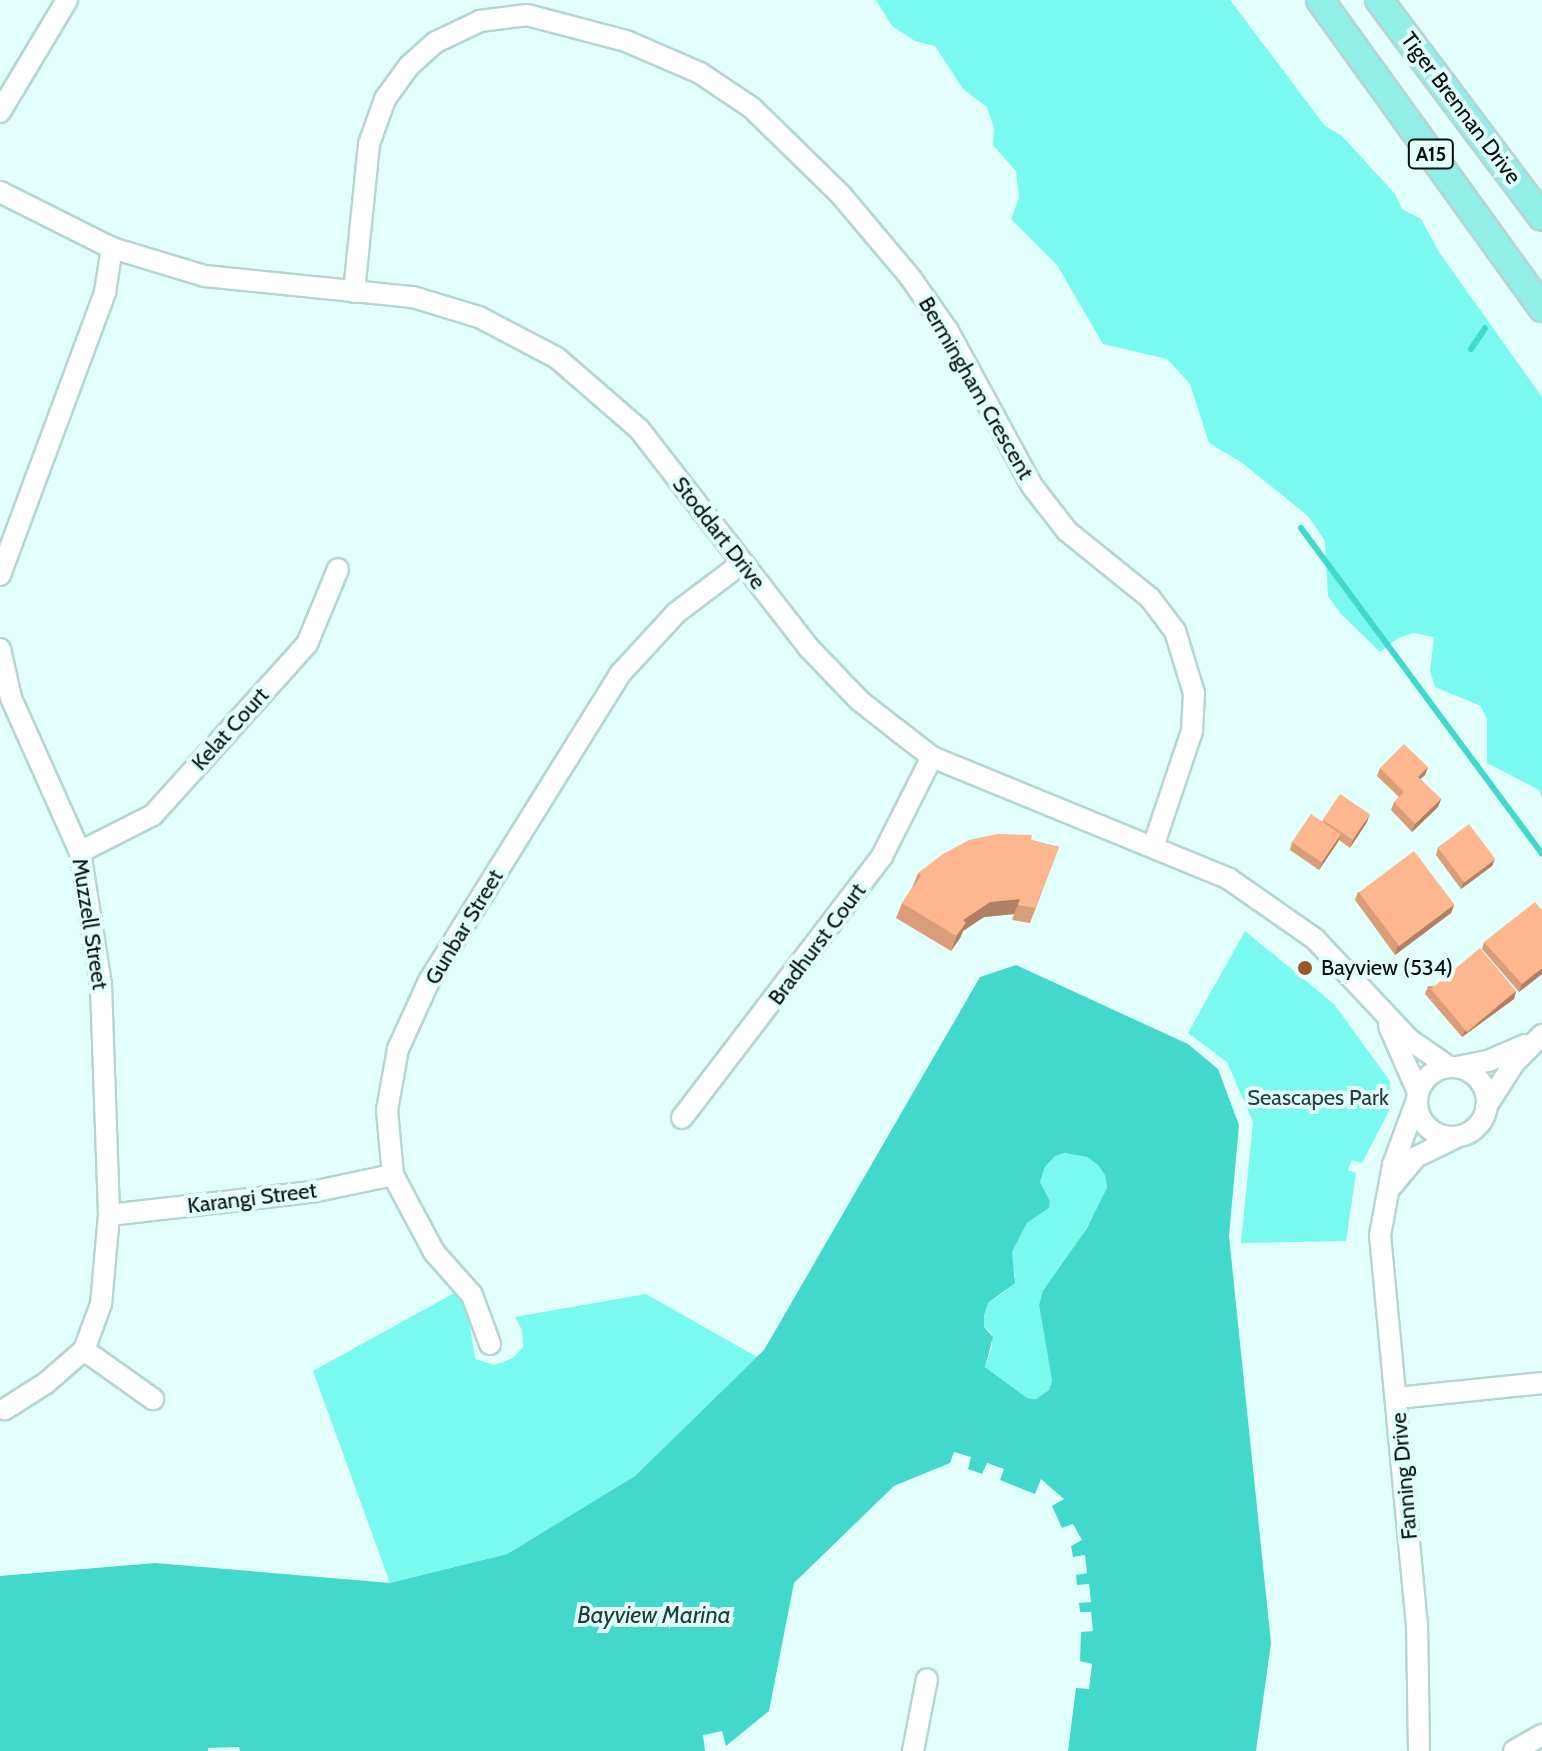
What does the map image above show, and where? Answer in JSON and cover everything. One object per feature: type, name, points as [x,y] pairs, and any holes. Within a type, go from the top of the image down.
[{"type":"main road","name":"A15","points":[[1320,0],[1542,308]]},
{"type":"main road","name":"Tiger Brennan Drive","points":[[1379,0],[1542,217]]},
{"type":"street","points":[[0,112],[67,0]]},
{"type":"street","name":"Bermingham Crescent","points":[[354,292],[369,144],[385,99],[409,66],[436,42],[480,21],[529,8],[626,41],[700,73],[752,108],[841,195],[910,277],[948,331],[1032,486],[1067,531],[1150,598],[1175,631],[1194,693],[1192,731],[1153,847]]},
{"type":"street","name":"Stoddart Drive","points":[[0,192],[112,248],[205,276],[413,297],[479,317],[557,358],[639,429],[808,647],[860,701],[932,757],[1229,879],[1290,919],[1339,962],[1410,1040],[1453,1067]]},
{"type":"street","points":[[0,575],[105,292],[112,248]]},
{"type":"street","name":"Gunbar Street","points":[[490,1344],[472,1295],[434,1252],[393,1175],[387,1110],[398,1049],[429,981],[620,674],[676,613],[742,563]]},
{"type":"street","name":"Kelat Court","points":[[80,852],[153,815],[307,644],[338,569]]},
{"type":"street","name":"Muzzell Street","points":[[0,649],[11,698],[80,852],[101,985],[109,1215],[101,1304],[84,1350]]},
{"type":"street","name":"Bradhurst Court","points":[[682,1118],[882,856],[932,757]]},
{"type":"street","name":"Stoddart Drive","points":[[1376,1005],[1399,1044],[1418,1096]]},
{"type":"street","points":[[1542,1034],[1514,1063],[1478,1124],[1463,1135],[1446,1136],[1429,1128],[1419,1114],[1418,1096],[1430,1073],[1488,1061],[1542,1034]]},
{"type":"street","points":[[1453,1067],[1469,1071],[1482,1084],[1486,1109]]},
{"type":"street","name":"Fanning Drive","points":[[1418,1096],[1399,1144],[1385,1203],[1381,1253],[1418,1645],[1419,1751]]},
{"type":"street","name":"Fanning Drive","points":[[1385,1203],[1397,1178],[1416,1157],[1463,1135]]},
{"type":"street","name":"Karangi Street","points":[[109,1215],[312,1192],[393,1175]]},
{"type":"street","points":[[5,1409],[46,1383],[84,1350],[153,1399]]},
{"type":"street","points":[[1397,1398],[1542,1383]]},
{"type":"street","points":[[913,1751],[927,1679]]},
{"type":"street","points":[[1514,1751],[1542,1735]]},
{"type":"green space","points":[[876,0],[1230,0],[1325,126],[1342,136],[1395,194],[1402,209],[1421,219],[1439,252],[1542,397],[1542,798],[1539,790],[1487,763],[1487,720],[1481,706],[1435,687],[1430,671],[1434,637],[1414,633],[1398,638],[1380,652],[1341,614],[1328,596],[1325,541],[1308,516],[1241,462],[1209,443],[1190,384],[1167,359],[1103,344],[1057,265],[1011,219],[1019,198],[1016,171],[993,145],[994,128],[987,107],[963,89],[935,46],[915,41],[892,26]]},
{"type":"green space","name":"Seascapes Park","points":[[1245,931],[1334,1004],[1390,1081],[1389,1111],[1362,1163],[1352,1160],[1348,1170],[1356,1173],[1346,1241],[1241,1243],[1253,1122],[1227,1062],[1188,1033]]},
{"type":"green space","points":[[1066,1153],[1087,1157],[1098,1165],[1105,1175],[1107,1188],[1104,1199],[1039,1305],[1052,1381],[1049,1390],[1036,1399],[1027,1398],[985,1367],[992,1347],[992,1333],[984,1327],[984,1316],[988,1303],[1006,1291],[1016,1275],[1011,1264],[1012,1252],[1027,1223],[1049,1208],[1050,1201],[1040,1182],[1045,1167],[1055,1156]]},
{"type":"green space","points":[[456,1292],[467,1308],[475,1359],[495,1365],[513,1358],[523,1347],[522,1330],[515,1317],[646,1294],[757,1357],[635,1476],[507,1554],[390,1583],[313,1371]]},
{"type":"water","name":"Bayview Marina","points":[[1016,965],[1188,1044],[1218,1069],[1239,1125],[1229,1236],[1271,1643],[1256,1751],[1068,1751],[1076,1688],[1089,1689],[1092,1664],[1080,1661],[1081,1632],[1093,1631],[1091,1612],[1080,1612],[1079,1603],[1091,1602],[1089,1584],[1077,1585],[1076,1575],[1087,1573],[1085,1555],[1073,1557],[1071,1546],[1082,1540],[1073,1524],[1062,1528],[1052,1506],[1064,1499],[1041,1479],[1035,1494],[1000,1480],[1004,1469],[987,1463],[982,1474],[968,1469],[971,1457],[954,1452],[950,1463],[894,1486],[794,1583],[769,1711],[726,1746],[722,1731],[703,1735],[705,1751],[240,1751],[239,1747],[208,1748],[208,1751],[0,1751],[0,1576],[155,1563],[390,1583],[507,1554],[635,1476],[764,1350],[980,977]],"holes":[[[1065,1153],[1087,1157],[1105,1175],[1107,1188],[1087,1228],[1043,1291],[1039,1305],[1052,1381],[1049,1390],[1036,1399],[1027,1398],[985,1367],[993,1337],[984,1327],[984,1316],[988,1303],[1015,1283],[1012,1252],[1027,1223],[1049,1208],[1050,1201],[1040,1182],[1045,1167],[1055,1156]]]},
{"type":"building","points":[[1404,744],[1428,767],[1418,777],[1441,799],[1415,824],[1394,802],[1404,792],[1380,768]]},
{"type":"building","points":[[1340,794],[1370,814],[1353,840],[1323,820]]},
{"type":"building","points":[[1311,814],[1341,834],[1322,862],[1292,842]]},
{"type":"building","points":[[1469,824],[1495,859],[1464,883],[1438,847]]},
{"type":"building","points":[[998,834],[1032,835],[1031,840],[1059,847],[1035,908],[1018,905],[1020,899],[990,902],[963,920],[966,923],[956,936],[902,903],[921,876],[918,873],[943,854],[969,840]]},
{"type":"building","points":[[1414,851],[1454,905],[1399,946],[1359,893]]},
{"type":"building","points":[[1535,902],[1542,910],[1542,968],[1522,984],[1484,942]]},
{"type":"building","points":[[1480,948],[1516,991],[1467,1032],[1431,989]]},
{"type":"waterway","points":[[1471,349],[1485,328]]},
{"type":"waterway","points":[[1301,528],[1542,854]]},
{"type":"place","name":"Bayview (534)","points":[[1305,968]]}]
